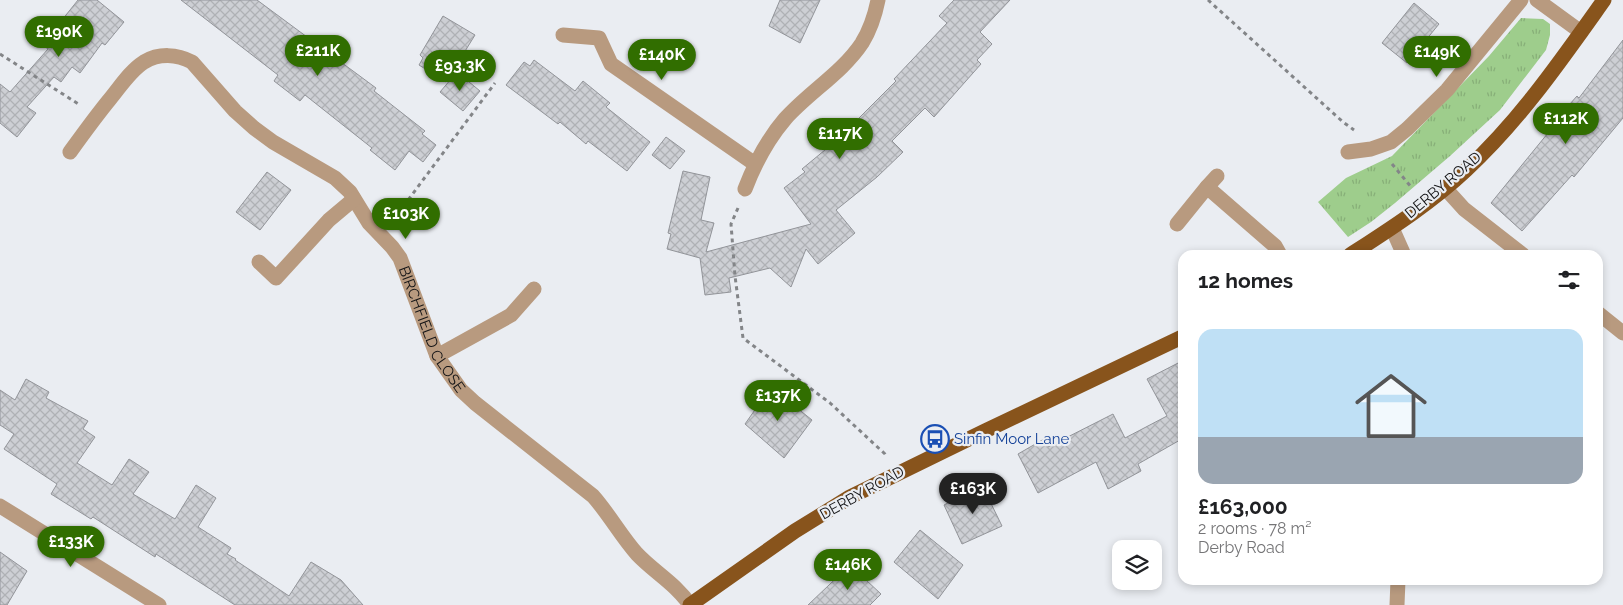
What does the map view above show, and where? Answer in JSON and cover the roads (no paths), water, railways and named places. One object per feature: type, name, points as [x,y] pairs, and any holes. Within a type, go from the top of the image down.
[{"type":"main road","name":"DERBY ROAD","points":[[1358,250],[1426,203],[1466,170],[1543,85],[1604,0]]},
{"type":"main road","name":"DERBY ROAD","points":[[690,605],[794,531],[850,497],[1178,339]]},
{"type":"street","points":[[745,189],[754,164],[769,139],[786,118],[836,72],[862,44],[874,18],[878,0]]},
{"type":"street","points":[[1348,152],[1377,147],[1391,142],[1407,129],[1447,90],[1520,0]]},
{"type":"street","points":[[1537,0],[1581,32]]},
{"type":"street","points":[[562,35],[599,38],[611,64],[754,164]]},
{"type":"street","name":"BIRCHFIELD CLOSE","points":[[70,152],[124,81],[144,62],[161,56],[174,55],[192,62],[235,111],[254,128],[273,142],[335,178],[350,192],[369,223],[382,235],[400,258],[437,356],[461,390],[593,496],[638,556],[683,594],[690,605]]},
{"type":"street","points":[[1177,224],[1212,181],[1277,250]]},
{"type":"street","points":[[1445,188],[1464,209],[1517,250]]},
{"type":"street","points":[[259,262],[276,278],[329,220],[354,199]]},
{"type":"street","points":[[1392,228],[1402,250]]},
{"type":"street","points":[[437,356],[511,315],[534,289]]},
{"type":"street","points":[[1603,317],[1623,333]]},
{"type":"street","points":[[0,506],[158,605]]},
{"type":"street","points":[[1397,605],[1398,585]]},
{"type":"place","name":"Sinfin Moor Lane","points":[[935,439]]}]
